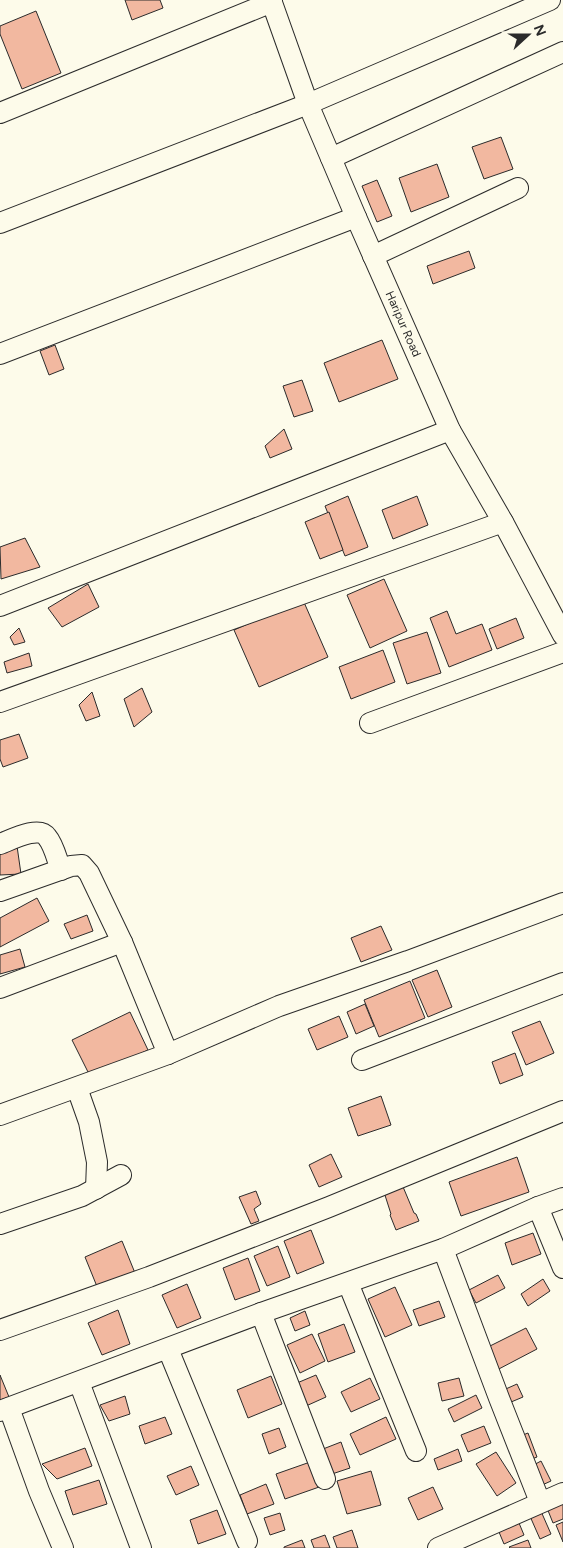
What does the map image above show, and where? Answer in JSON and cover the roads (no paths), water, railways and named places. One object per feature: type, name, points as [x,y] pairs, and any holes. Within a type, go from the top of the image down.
[{"type":"street","points":[[0,223],[308,104],[550,0]]},
{"type":"street","points":[[0,113],[272,1]]},
{"type":"street","name":"Haripur Road","points":[[272,1],[308,104],[450,430],[503,522],[563,635]]},
{"type":"street","points":[[331,158],[563,52]]},
{"type":"street","points":[[373,256],[518,188]]},
{"type":"street","points":[[0,354],[356,217]]},
{"type":"street","points":[[0,606],[450,430]]},
{"type":"street","points":[[0,702],[503,522]]},
{"type":"street","points":[[370,723],[563,652]]},
{"type":"street","points":[[0,844],[35,832],[42,832],[47,836],[61,870]]},
{"type":"street","points":[[0,891],[71,866],[82,866],[89,874],[122,942],[168,1054]]},
{"type":"street","points":[[0,1115],[168,1054],[279,1006],[408,961],[563,903]]},
{"type":"street","points":[[0,988],[122,942]]},
{"type":"street","points":[[362,1060],[563,982]]},
{"type":"street","points":[[77,1088],[89,1122],[96,1154],[96,1189]]},
{"type":"street","points":[[0,1330],[203,1256],[329,1207],[563,1111]]},
{"type":"street","points":[[0,1224],[82,1196],[121,1175]]},
{"type":"street","points":[[63,1548],[5,1410],[261,1313],[444,1249],[538,1207],[563,1198]]},
{"type":"street","points":[[538,1207],[563,1268]]},
{"type":"street","points":[[444,1249],[540,1502]]},
{"type":"street","points":[[348,1283],[416,1451]]},
{"type":"street","points":[[261,1313],[325,1479]]},
{"type":"street","points":[[168,1349],[247,1541]]},
{"type":"street","points":[[79,1382],[141,1548]]},
{"type":"street","points":[[438,1548],[563,1493]]}]
